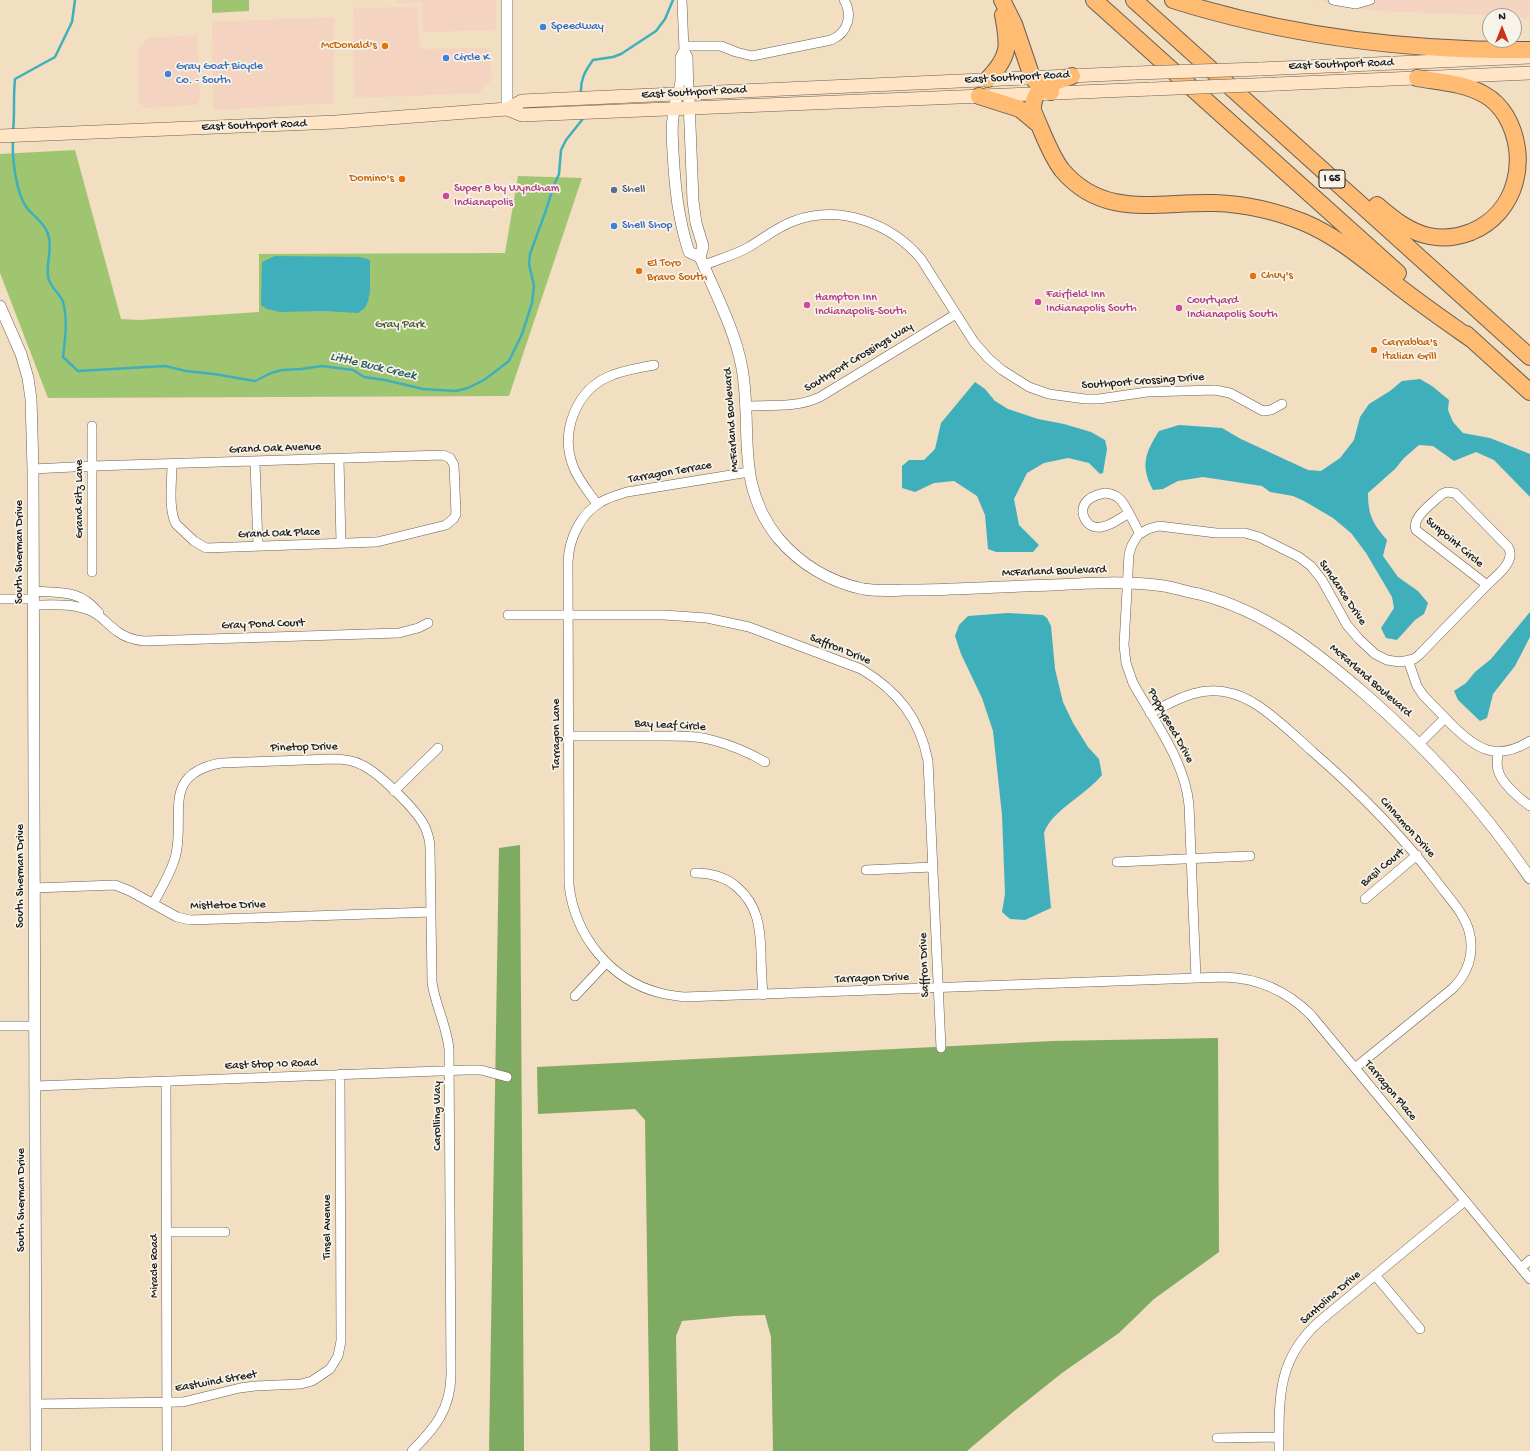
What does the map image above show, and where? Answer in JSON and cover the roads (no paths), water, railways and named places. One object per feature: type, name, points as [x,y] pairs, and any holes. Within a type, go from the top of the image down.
[{"type":"highway","points":[[988,79],[998,69],[1005,56],[1007,47],[1007,32],[1001,0]]},
{"type":"highway","points":[[1001,0],[1014,24],[1041,88]]},
{"type":"highway","name":"I 65","points":[[1094,0],[1530,392]]},
{"type":"highway","name":"I 65","points":[[1134,0],[1530,357]]},
{"type":"highway","points":[[1173,0],[1247,20],[1307,32],[1374,42],[1453,48],[1530,50]]},
{"type":"highway","points":[[1072,76],[1041,88],[1032,103],[1033,110],[1053,157],[1062,170],[1079,186],[1096,196],[1113,203],[1134,206],[1214,203],[1240,205],[1278,213],[1304,222],[1348,247],[1474,341]]},
{"type":"highway","points":[[1293,144],[1316,152],[1392,218],[1411,230],[1428,236],[1437,237],[1463,235],[1481,228],[1502,211],[1512,196],[1516,186],[1521,154],[1512,125],[1500,107],[1480,93],[1461,85],[1417,78]]},
{"type":"highway","points":[[979,96],[1020,109],[1039,124]]},
{"type":"main road","name":"East Southport Road","points":[[1072,76],[1530,57]]},
{"type":"main road","name":"East Southport Road","points":[[0,136],[336,122],[507,109],[522,101],[605,97],[683,101],[979,96],[1041,88],[1152,89],[1530,73]]},
{"type":"main road","name":"East Southport Road","points":[[507,109],[522,115],[600,112],[683,101],[988,79],[1041,88]]},
{"type":"street","points":[[507,0],[507,109]]},
{"type":"street","points":[[682,0],[684,48],[688,57],[683,101]]},
{"type":"street","points":[[684,48],[709,45],[721,46],[752,56],[831,40],[840,34],[846,26],[849,15],[844,0]]},
{"type":"street","points":[[1333,0],[1356,4],[1370,0]]},
{"type":"street","name":"McFarland Boulevard","points":[[683,101],[672,119],[674,185],[677,209],[689,252],[702,261]]},
{"type":"street","name":"McFarland Boulevard","points":[[683,101],[696,223],[703,246],[702,261],[737,348],[744,380],[749,472],[753,490],[761,511],[780,540],[790,551],[813,569],[832,579],[869,590],[890,591],[1107,583],[1163,586],[1229,604],[1268,622],[1302,642],[1322,657],[1391,716],[1448,772],[1483,814],[1530,878]]},
{"type":"street","name":"Southport Crossing Drive","points":[[702,261],[743,250],[775,229],[795,221],[831,215],[862,220],[882,227],[914,250],[974,342],[988,358],[1002,370],[1029,387],[1049,394],[1085,399],[1099,399],[1147,392],[1215,390],[1230,393],[1263,411],[1271,410],[1282,404]]},
{"type":"street","name":"South Sherman Drive","points":[[0,306],[21,354],[28,378],[31,399],[33,469],[36,1451]]},
{"type":"street","name":"Southport Crossings Way","points":[[745,406],[795,405],[810,402],[956,314]]},
{"type":"street","points":[[597,504],[576,473],[570,456],[568,445],[569,431],[575,410],[584,395],[600,381],[623,371],[654,365]]},
{"type":"street","name":"Grand Ritz Lane","points":[[92,426],[92,572]]},
{"type":"street","name":"Grand Oak Avenue","points":[[33,469],[438,455],[450,458],[454,465],[456,514],[451,522]]},
{"type":"street","points":[[339,459],[341,543]]},
{"type":"street","points":[[255,462],[258,546]]},
{"type":"street","name":"Grand Oak Place","points":[[172,464],[173,517],[176,524],[184,533],[206,548],[383,541],[440,527],[451,522]]},
{"type":"street","name":"Tarragon Terrace","points":[[597,504],[627,492],[749,472]]},
{"type":"street","points":[[1128,584],[1130,551],[1133,542],[1140,534],[1129,513],[1122,500],[1109,493],[1101,494],[1087,501],[1083,510],[1083,516],[1087,523],[1098,528],[1110,525],[1129,513]]},
{"type":"street","name":"Sunpoint Circle","points":[[1408,660],[1414,659],[1423,652],[1487,586],[1509,561],[1511,554],[1510,550],[1455,493],[1446,493],[1417,518],[1415,524],[1416,530],[1487,586]]},
{"type":"street","name":"Tarragon Lane","points":[[597,504],[590,510],[580,523],[571,544],[568,558],[569,874],[571,896],[584,934],[596,952],[606,963]]},
{"type":"street","name":"Sundance Drive","points":[[1140,534],[1148,528],[1164,526],[1216,533],[1245,533],[1259,537],[1311,566],[1322,580],[1347,625],[1375,654],[1392,661],[1400,662],[1408,660]]},
{"type":"street","name":"Poppyseed Drive","points":[[1128,584],[1124,637],[1126,663],[1134,683],[1184,776],[1189,805],[1196,978]]},
{"type":"street","name":"Gray Pond Court","points":[[33,599],[64,593],[79,596],[90,603],[103,619]]},
{"type":"street","points":[[0,599],[33,599]]},
{"type":"street","name":"Gray Pond Court","points":[[33,599],[80,607],[92,611],[123,635],[144,641],[399,633],[418,628],[428,622]]},
{"type":"street","name":"Saffron Drive","points":[[508,615],[668,615],[725,621],[749,627],[861,669],[887,687],[904,706],[917,727],[924,744],[929,768],[941,1048]]},
{"type":"street","points":[[1408,660],[1419,690],[1445,718],[1467,739],[1476,745],[1486,749],[1498,751],[1517,748],[1530,741]]},
{"type":"street","name":"Cinnamon Drive","points":[[1150,713],[1183,696],[1212,690],[1230,693],[1259,706],[1276,719],[1352,786],[1380,815],[1417,855],[1466,923],[1471,941],[1470,960],[1466,971],[1457,984],[1355,1068]]},
{"type":"street","points":[[1419,744],[1445,718]]},
{"type":"street","name":"Bay Leaf Circle","points":[[569,736],[694,737],[712,740],[732,746],[765,762]]},
{"type":"street","points":[[394,791],[438,748]]},
{"type":"street","points":[[1498,751],[1497,766],[1500,777],[1518,797],[1530,806]]},
{"type":"street","name":"Pinetop Drive","points":[[153,904],[173,866],[177,853],[178,804],[180,794],[187,780],[203,767],[221,763],[339,759],[361,764],[374,771],[394,791]]},
{"type":"street","name":"Carolling Way","points":[[394,791],[419,818],[428,834],[430,848],[432,982],[434,994],[448,1037],[450,1071],[451,1383],[448,1398],[440,1418],[417,1449]]},
{"type":"street","name":"Basil Court","points":[[1365,899],[1417,855]]},
{"type":"street","points":[[1117,862],[1250,856]]},
{"type":"street","points":[[866,870],[933,867]]},
{"type":"street","points":[[695,873],[710,874],[730,881],[750,901],[760,928],[762,995]]},
{"type":"street","name":"Mistletoe Drive","points":[[34,888],[103,884],[115,885],[130,891],[177,917],[190,920],[431,912]]},
{"type":"street","points":[[575,996],[606,963]]},
{"type":"street","name":"Tarragon Drive","points":[[606,963],[636,984],[666,995],[698,998],[1196,978]]},
{"type":"street","name":"Tarragon Place","points":[[1196,978],[1237,977],[1251,979],[1277,989],[1295,1001],[1311,1015],[1530,1279]]},
{"type":"street","points":[[0,1026],[35,1026]]},
{"type":"street","name":"East Stop 10 Road","points":[[35,1086],[481,1070],[507,1077]]},
{"type":"street","name":"Tinsel Avenue","points":[[325,1374],[336,1362],[341,1344],[340,1074]]},
{"type":"street","name":"Miracle Road","points":[[166,1081],[167,1451]]},
{"type":"street","name":"Santolina Drive","points":[[1279,1451],[1279,1405],[1281,1390],[1286,1369],[1304,1338],[1316,1324],[1465,1201]]},
{"type":"street","points":[[167,1232],[225,1232]]},
{"type":"street","points":[[1520,1268],[1530,1260]]},
{"type":"street","points":[[1375,1275],[1420,1329]]},
{"type":"street","name":"Eastwind Street","points":[[36,1404],[187,1402],[240,1388],[302,1384],[312,1381],[325,1374]]},
{"type":"street","points":[[1217,1438],[1279,1437]]},
{"type":"water","points":[[275,256],[359,257],[368,259],[370,261],[370,291],[365,308],[358,313],[324,311],[280,312],[267,309],[261,305],[262,262]]},
{"type":"water","points":[[1420,379],[1432,386],[1449,400],[1448,410],[1453,422],[1463,433],[1490,438],[1530,454],[1530,497],[1494,460],[1476,452],[1454,461],[1433,446],[1419,445],[1368,493],[1372,519],[1387,540],[1383,556],[1398,577],[1418,591],[1428,603],[1424,614],[1415,620],[1397,640],[1386,638],[1381,628],[1394,608],[1392,597],[1366,553],[1351,533],[1333,518],[1293,496],[1270,492],[1262,486],[1203,477],[1178,481],[1163,489],[1153,490],[1146,474],[1146,460],[1150,446],[1159,431],[1179,425],[1222,428],[1241,439],[1308,470],[1321,471],[1340,458],[1354,440],[1360,417],[1369,404],[1390,391],[1402,381]]},
{"type":"water","points":[[975,382],[985,389],[995,401],[1008,409],[1038,419],[1064,424],[1091,432],[1105,440],[1107,449],[1103,473],[1100,474],[1089,463],[1068,458],[1044,463],[1027,473],[1014,499],[1019,525],[1039,545],[1033,552],[996,552],[988,549],[985,515],[977,496],[954,481],[934,483],[915,492],[902,488],[902,466],[909,460],[924,460],[935,449],[941,423]]},
{"type":"water","points":[[1530,612],[1530,637],[1515,666],[1493,694],[1487,718],[1480,721],[1458,700],[1454,691],[1466,683],[1475,672],[1491,659]]},
{"type":"water","points":[[1008,613],[1043,615],[1047,618],[1051,626],[1055,669],[1063,702],[1073,723],[1088,747],[1099,759],[1102,775],[1088,789],[1061,810],[1048,825],[1044,833],[1051,908],[1025,920],[1010,919],[1002,912],[1005,894],[1002,815],[993,731],[982,698],[961,654],[955,636],[959,625],[968,616]]},
{"type":"waterway","name":"Little Buck Creek","points":[[13,131],[15,79],[55,57],[72,22],[75,0]]},
{"type":"waterway","name":"Little Buck Creek","points":[[581,94],[581,84],[593,60],[613,57],[621,54],[656,31],[665,19],[673,0]]},
{"type":"waterway","name":"Little Buck Creek","points":[[13,140],[14,166],[20,194],[27,208],[44,226],[48,234],[50,244],[48,276],[52,287],[62,299],[65,309],[66,330],[63,357],[78,371],[165,366],[186,371],[255,381],[271,373],[282,370],[322,366],[353,370],[364,377],[385,380],[423,389],[456,391],[468,388],[484,380],[509,361],[522,334],[532,303],[534,286],[529,264],[530,254],[559,174],[561,150],[566,140],[582,120],[582,117]]},
{"type":"place","name":"Speedway","points":[[543,27]]},
{"type":"place","name":"McDonald's","points":[[385,46]]},
{"type":"place","name":"Circle K","points":[[446,58]]},
{"type":"place","name":"Gray Goat Bicycle Co. - South","points":[[168,74]]},
{"type":"place","name":"Domino's","points":[[402,179]]},
{"type":"place","name":"Shell","points":[[614,190]]},
{"type":"place","name":"Super 8 by Wyndham Indianapolis","points":[[446,196]]},
{"type":"place","name":"Shell Shop","points":[[614,226]]},
{"type":"place","name":"El Toro Bravo South","points":[[639,271]]},
{"type":"place","name":"Chuy's","points":[[1253,276]]},
{"type":"place","name":"Fairfield Inn Indianapolis South","points":[[1038,302]]},
{"type":"place","name":"Hampton Inn Indianapolis-South","points":[[807,305]]},
{"type":"place","name":"Courtyard Indianapolis South","points":[[1179,308]]},
{"type":"place","name":"Carrabba's Italian Grill","points":[[1374,350]]},
{"type":"park label","name":"Gray Park","points":[[400,325]]}]
